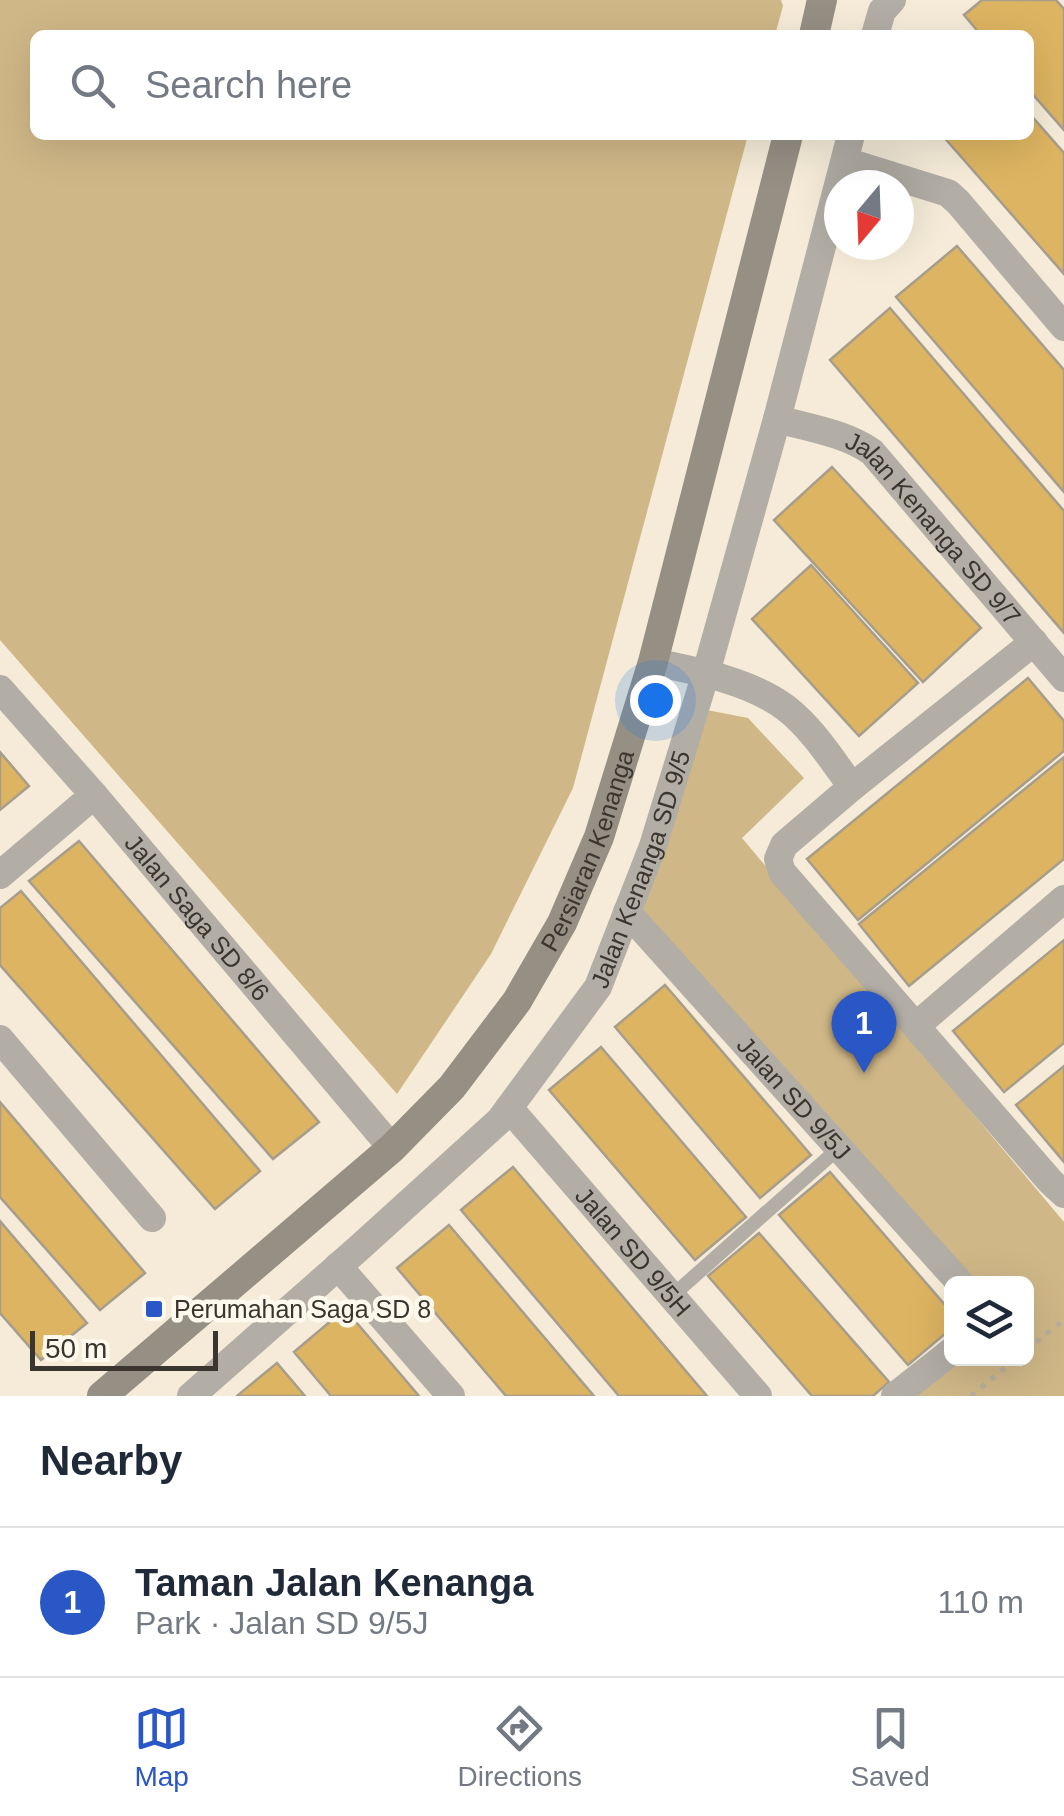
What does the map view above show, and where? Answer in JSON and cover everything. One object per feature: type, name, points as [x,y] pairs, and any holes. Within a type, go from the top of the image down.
[{"type":"street","points":[[815,30],[822,0]]},
{"type":"street","points":[[876,30],[882,11],[892,0]]},
{"type":"street","name":"Persiaran Kenanga","points":[[102,1396],[392,1148],[452,1087],[517,1001],[562,923],[599,837],[653,662],[787,140]]},
{"type":"street","points":[[848,148],[948,193],[1064,327]]},
{"type":"street","name":"Jalan Kenanga SD 9/5","points":[[190,1396],[500,1120],[598,987],[653,846],[706,674],[848,148]]},
{"type":"street","name":"Jalan Kenanga SD 9/7","points":[[777,419],[846,438],[872,452],[1064,678]]},
{"type":"street","points":[[1034,642],[852,786],[784,846],[778,858],[779,866],[1064,1194]]},
{"type":"street","points":[[653,662],[760,692],[787,709],[807,729],[852,786]]},
{"type":"street","name":"Jalan Saga SD 8/6","points":[[0,688],[392,1148]]},
{"type":"street","points":[[0,875],[94,796]]},
{"type":"street","points":[[917,1025],[1064,899]]},
{"type":"street","name":"Jalan SD 9/5J","points":[[627,912],[954,1276]]},
{"type":"street","points":[[0,1039],[152,1218]]},
{"type":"street","name":"Jalan SD 9/5H","points":[[509,1108],[758,1396]]},
{"type":"street","points":[[338,1266],[450,1396]]},
{"type":"street","points":[[895,1396],[944,1357]]},
{"type":"lane","points":[[672,1296],[839,1148]]},
{"type":"path","points":[[1034,1344],[1064,1320]]},
{"type":"path","points":[[971,1396],[1007,1366]]},
{"type":"shaded area","points":[[0,0],[781,0],[776,30],[30,30],[30,140],[747,140],[573,788],[491,954],[397,1094],[0,640]]},
{"type":"shaded area","points":[[707,710],[748,718],[804,778],[742,838],[1064,1222],[1064,1396],[916,1396],[951,1366],[1034,1366],[1034,1276],[963,1276],[643,910]]},
{"type":"building","points":[[982,0],[1056,0],[1064,9],[1064,130],[1034,96],[1034,30],[977,30],[964,15]]},
{"type":"building","points":[[1034,119],[1064,153],[1064,274],[946,140],[1034,140]]},
{"type":"building","points":[[957,246],[1064,370],[1064,492],[896,297]]},
{"type":"building","points":[[890,308],[1064,511],[1064,633],[830,360]]},
{"type":"building","points":[[832,467],[981,628],[923,682],[774,520]]},
{"type":"building","points":[[811,565],[918,683],[859,736],[752,619]]},
{"type":"building","points":[[1028,678],[1064,721],[1064,751],[858,920],[807,859]]},
{"type":"building","points":[[0,752],[29,786],[0,810]]},
{"type":"building","points":[[1064,757],[1064,859],[909,986],[859,924]]},
{"type":"building","points":[[79,841],[319,1122],[273,1159],[29,881]]},
{"type":"building","points":[[21,891],[260,1171],[215,1209],[0,965],[0,908]]},
{"type":"building","points":[[1064,940],[1064,1043],[1004,1092],[953,1031]]},
{"type":"building","points":[[665,985],[811,1155],[760,1198],[615,1027]]},
{"type":"building","points":[[601,1047],[746,1217],[695,1260],[549,1090]]},
{"type":"building","points":[[1064,1066],[1064,1162],[1016,1105]]},
{"type":"building","points":[[0,1102],[145,1273],[100,1310],[0,1197]]},
{"type":"building","points":[[513,1167],[707,1396],[619,1396],[461,1210]]},
{"type":"building","points":[[830,1172],[944,1304],[944,1335],[908,1365],[779,1215]]},
{"type":"building","points":[[0,1221],[87,1323],[41,1360],[0,1313]]},
{"type":"building","points":[[449,1225],[594,1396],[506,1396],[397,1268]]},
{"type":"building","points":[[759,1233],[889,1382],[873,1396],[812,1396],[708,1276]]},
{"type":"building","points":[[345,1309],[419,1396],[331,1396],[294,1352]]},
{"type":"building","points":[[277,1363],[305,1396],[237,1396]]},
{"type":"place","name":"Taman Jalan Kenanga","points":[[864,1073]]},
{"type":"place","name":"Perumahan Saga SD 8","points":[[154,1309]]}]
